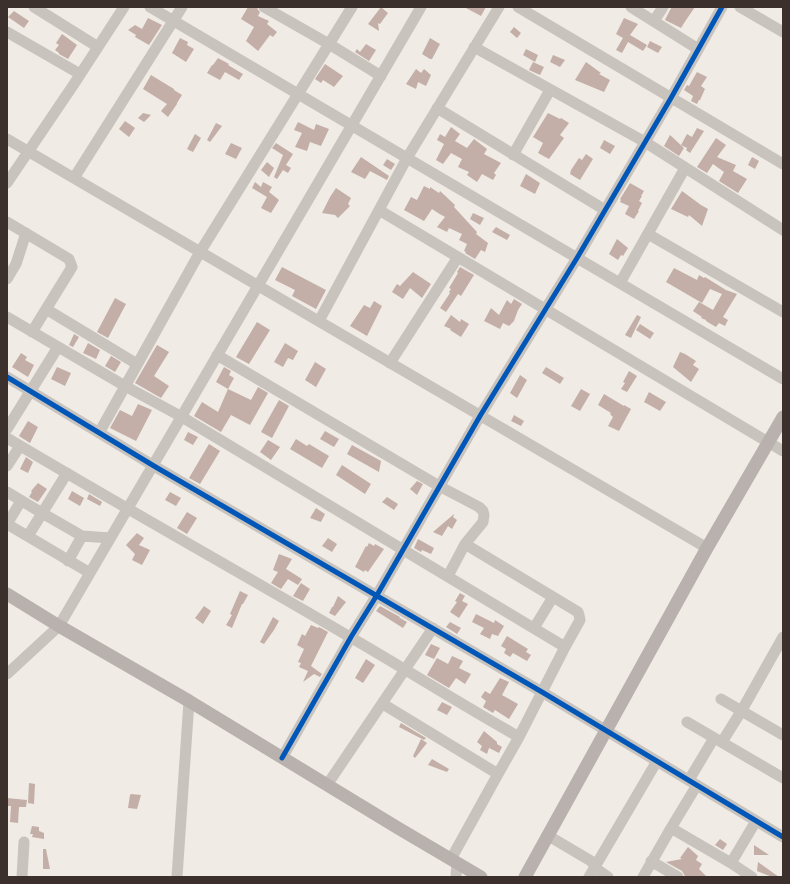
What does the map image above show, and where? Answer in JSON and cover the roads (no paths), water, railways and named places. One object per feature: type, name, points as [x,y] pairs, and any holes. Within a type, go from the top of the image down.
[{"type":"main road","points":[[525,877],[707,548],[783,417]]},
{"type":"main road","points":[[7,594],[59,626],[189,700],[327,786],[481,877]]},
{"type":"street","points":[[34,7],[98,47]]},
{"type":"street","points":[[7,183],[124,7]]},
{"type":"street","points":[[150,7],[783,379]]},
{"type":"street","points":[[74,178],[182,7]]},
{"type":"street","points":[[264,7],[381,76]]},
{"type":"street","points":[[99,433],[200,252],[352,7]]},
{"type":"street","points":[[7,674],[59,626],[127,509],[154,466],[217,355],[421,7]]},
{"type":"street","points":[[319,321],[407,158],[499,7]]},
{"type":"street","points":[[518,7],[783,164]]},
{"type":"street","points":[[631,7],[698,49]]},
{"type":"street","points":[[654,21],[663,7]]},
{"type":"street","points":[[282,758],[480,416],[577,258],[671,98],[722,7]]},
{"type":"street","points":[[740,7],[783,32]]},
{"type":"street","points":[[7,32],[80,74]]},
{"type":"street","points":[[474,47],[645,142],[783,230]]},
{"type":"street","points":[[513,154],[550,90]]},
{"type":"street","points":[[437,108],[605,210]]},
{"type":"street","points":[[7,139],[707,548]]},
{"type":"street","points":[[620,283],[686,168]]},
{"type":"street","points":[[379,210],[783,451]]},
{"type":"street","points":[[7,222],[69,259],[72,266],[32,332]]},
{"type":"street","points":[[7,279],[16,264],[26,233]]},
{"type":"street","points":[[648,234],[783,312]]},
{"type":"street","points":[[390,363],[458,257]]},
{"type":"street","points":[[46,309],[137,364]]},
{"type":"street","points":[[7,317],[125,386],[182,417],[565,646]]},
{"type":"street","points":[[7,429],[58,347]]},
{"type":"street","points":[[217,355],[440,486],[479,507],[484,515],[483,522],[465,544],[448,576]]},
{"type":"street","points":[[7,377],[154,466],[542,692],[783,837]]},
{"type":"street","points":[[7,438],[127,509],[351,637],[519,738]]},
{"type":"street","points":[[7,466],[20,446]]},
{"type":"street","points":[[28,536],[67,473]]},
{"type":"street","points":[[7,492],[82,536],[110,538]]},
{"type":"street","points":[[21,501],[7,524],[90,574]]},
{"type":"street","points":[[68,561],[82,536]]},
{"type":"street","points":[[456,877],[454,861],[498,774],[519,738],[565,646],[580,620],[578,612],[465,544]]},
{"type":"street","points":[[534,628],[554,597]]},
{"type":"street","points":[[327,786],[433,628]]},
{"type":"street","points":[[643,877],[671,828],[693,782],[718,740],[742,710],[783,637]]},
{"type":"street","points":[[721,699],[783,735]]},
{"type":"street","points":[[177,877],[189,700]]},
{"type":"street","points":[[382,704],[498,774]]},
{"type":"street","points":[[687,722],[783,778]]},
{"type":"street","points":[[589,877],[657,761]]},
{"type":"street","points":[[731,863],[756,821]]},
{"type":"street","points":[[671,828],[752,877]]},
{"type":"street","points":[[547,835],[591,860],[598,870],[608,877]]},
{"type":"street","points":[[22,877],[24,842]]},
{"type":"street","points":[[651,861],[678,877]]}]
